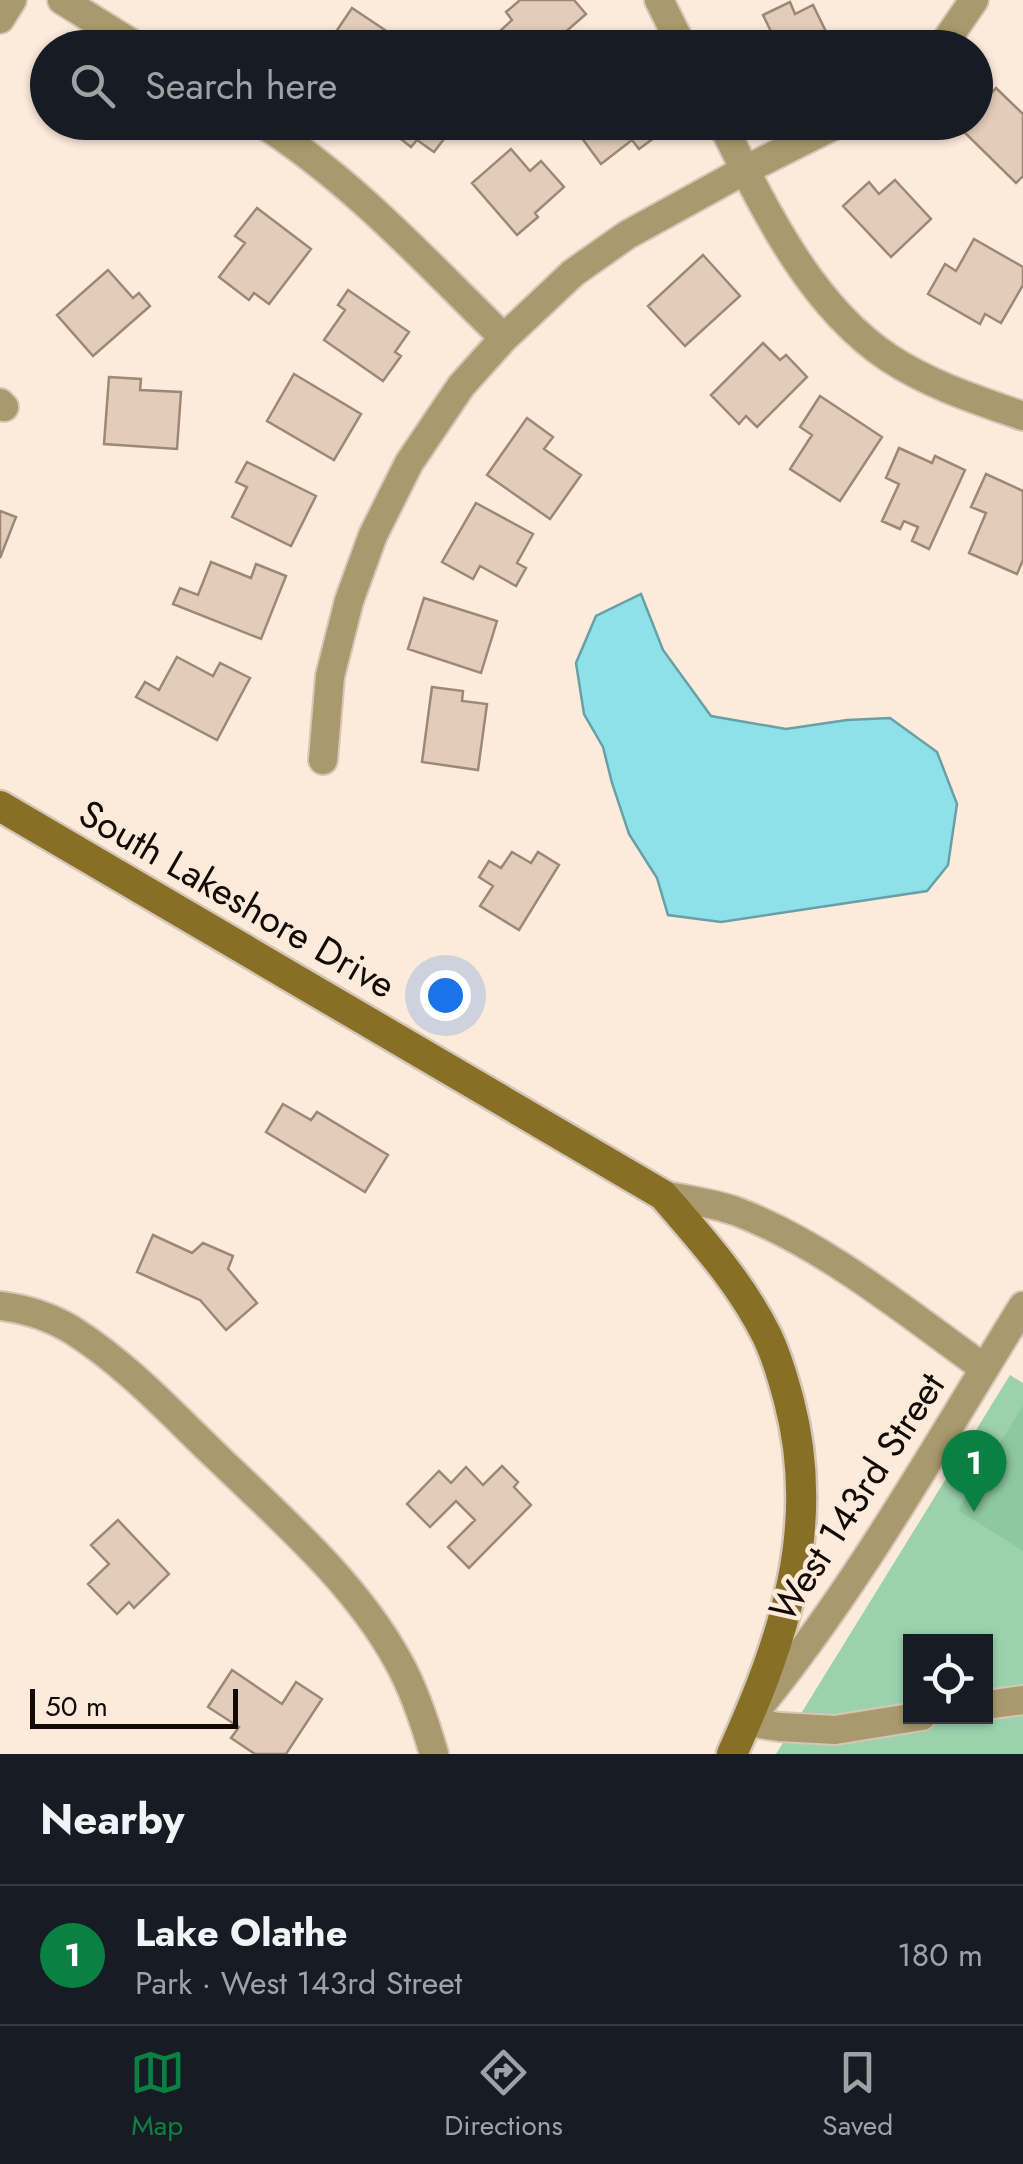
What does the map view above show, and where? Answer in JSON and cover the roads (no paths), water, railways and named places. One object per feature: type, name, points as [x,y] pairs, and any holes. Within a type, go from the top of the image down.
[{"type":"street","points":[[0,19],[12,0]]},
{"type":"street","points":[[62,0],[110,30]]},
{"type":"street","points":[[659,0],[674,30]]},
{"type":"street","points":[[953,30],[974,0]]},
{"type":"street","points":[[288,140],[367,204],[504,338]]},
{"type":"street","points":[[730,140],[804,272],[835,312],[888,358],[949,390],[1023,416]]},
{"type":"street","points":[[323,760],[330,676],[348,602],[372,534],[409,462],[461,386],[504,338],[574,273],[627,235],[804,140]]},
{"type":"street","name":"South Lakeshore Drive","points":[[0,806],[663,1195],[719,1262],[754,1312],[780,1366],[796,1429],[802,1485],[801,1533],[786,1612],[732,1754]]},
{"type":"street","points":[[663,1195],[735,1211],[778,1231],[872,1288],[984,1368]]},
{"type":"street","points":[[0,1306],[44,1315],[107,1354],[334,1572],[398,1662],[434,1754]]},
{"type":"street","name":"West 143rd Street","points":[[746,1722],[784,1677],[859,1570],[1023,1306]]},
{"type":"street","points":[[993,1705],[1023,1700]]},
{"type":"street","points":[[746,1722],[836,1730],[903,1719]]},
{"type":"water","points":[[641,594],[663,650],[711,716],[786,729],[890,718],[937,752],[957,804],[948,865],[927,891],[721,922],[668,915],[657,878],[629,834],[603,747],[584,714],[576,663],[596,616]]},
{"type":"place","name":"Lake Olathe","points":[[974,1512]]}]
